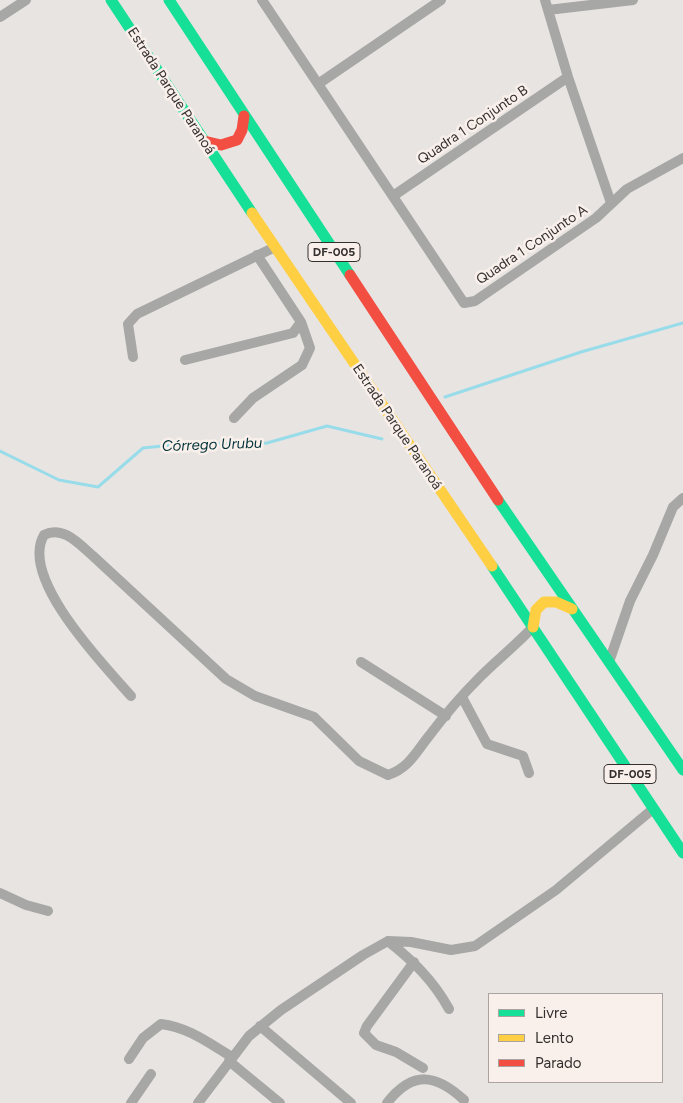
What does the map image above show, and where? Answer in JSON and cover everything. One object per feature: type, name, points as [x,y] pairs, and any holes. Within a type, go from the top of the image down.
[{"type":"main road","name":"Estrada Parque Paranoá","points":[[111,0],[204,141],[533,627],[683,854]]},
{"type":"main road","name":"DF-005","points":[[168,0],[573,610],[683,770]]},
{"type":"main road","points":[[204,141],[221,145],[237,140],[242,130],[244,116]]},
{"type":"main road","points":[[533,627],[536,606],[546,601],[562,604],[573,610]]},
{"type":"street","points":[[0,17],[26,0]]},
{"type":"street","points":[[262,0],[393,196]]},
{"type":"street","points":[[318,84],[441,0]]},
{"type":"street","points":[[611,203],[568,77],[547,5],[632,0]]},
{"type":"street","name":"Quadra 1 Conjunto B","points":[[393,196],[568,77]]},
{"type":"street","name":"Quadra 1 Conjunto A","points":[[393,196],[464,303],[475,301],[596,218],[611,203],[643,178],[683,158]]},
{"type":"street","points":[[134,357],[128,324],[136,314],[275,246]]},
{"type":"street","points":[[234,418],[253,398],[302,365],[310,348],[302,322],[257,255]]},
{"type":"street","points":[[185,360],[293,333],[302,322]]},
{"type":"street","points":[[609,662],[630,602],[653,555],[673,507],[683,498]]},
{"type":"street","points":[[131,696],[103,664],[52,598],[42,573],[39,551],[44,535],[52,531],[60,532],[72,538],[226,679],[255,696],[314,717],[359,761],[380,773],[388,775],[395,773],[412,760],[428,736],[480,677],[514,647],[533,627]]},
{"type":"street","points":[[360,662],[446,716]]},
{"type":"street","points":[[462,698],[483,740],[491,746],[523,756],[529,773]]},
{"type":"street","points":[[198,1103],[249,1036],[312,988],[388,941],[410,942],[451,950],[476,946],[556,890],[653,809]]},
{"type":"street","points":[[0,893],[48,911]]},
{"type":"street","points":[[388,941],[414,962],[430,979],[449,1010]]},
{"type":"street","points":[[414,962],[367,1026],[364,1034],[376,1045],[396,1052],[423,1068]]},
{"type":"street","points":[[129,1059],[143,1038],[161,1024],[175,1026],[194,1034],[230,1059],[280,1103]]},
{"type":"street","points":[[260,1026],[351,1103]]},
{"type":"street","points":[[130,1103],[151,1074]]},
{"type":"street","points":[[387,1103],[402,1086],[411,1081],[426,1080],[443,1083],[464,1100]]},
{"type":"waterway","points":[[445,397],[581,352],[683,323]]},
{"type":"waterway","name":"Córrego Urubu","points":[[0,451],[59,480],[98,487],[143,448],[181,444],[267,443],[327,426],[382,439]]},
{"type":"traffic: fast","points":[[111,0],[252,213]]},
{"type":"traffic: fast","points":[[169,0],[350,275]]},
{"type":"traffic: fast","points":[[498,500],[683,770]]},
{"type":"traffic: fast","points":[[492,566],[683,853]]},
{"type":"traffic: slow","points":[[252,213],[492,566]]},
{"type":"traffic: slow","points":[[533,627],[536,610],[544,602],[556,602],[572,609]]},
{"type":"traffic: jam","points":[[204,141],[221,145],[237,140],[242,130],[244,116]]},
{"type":"traffic: jam","points":[[350,275],[498,500]]}]
